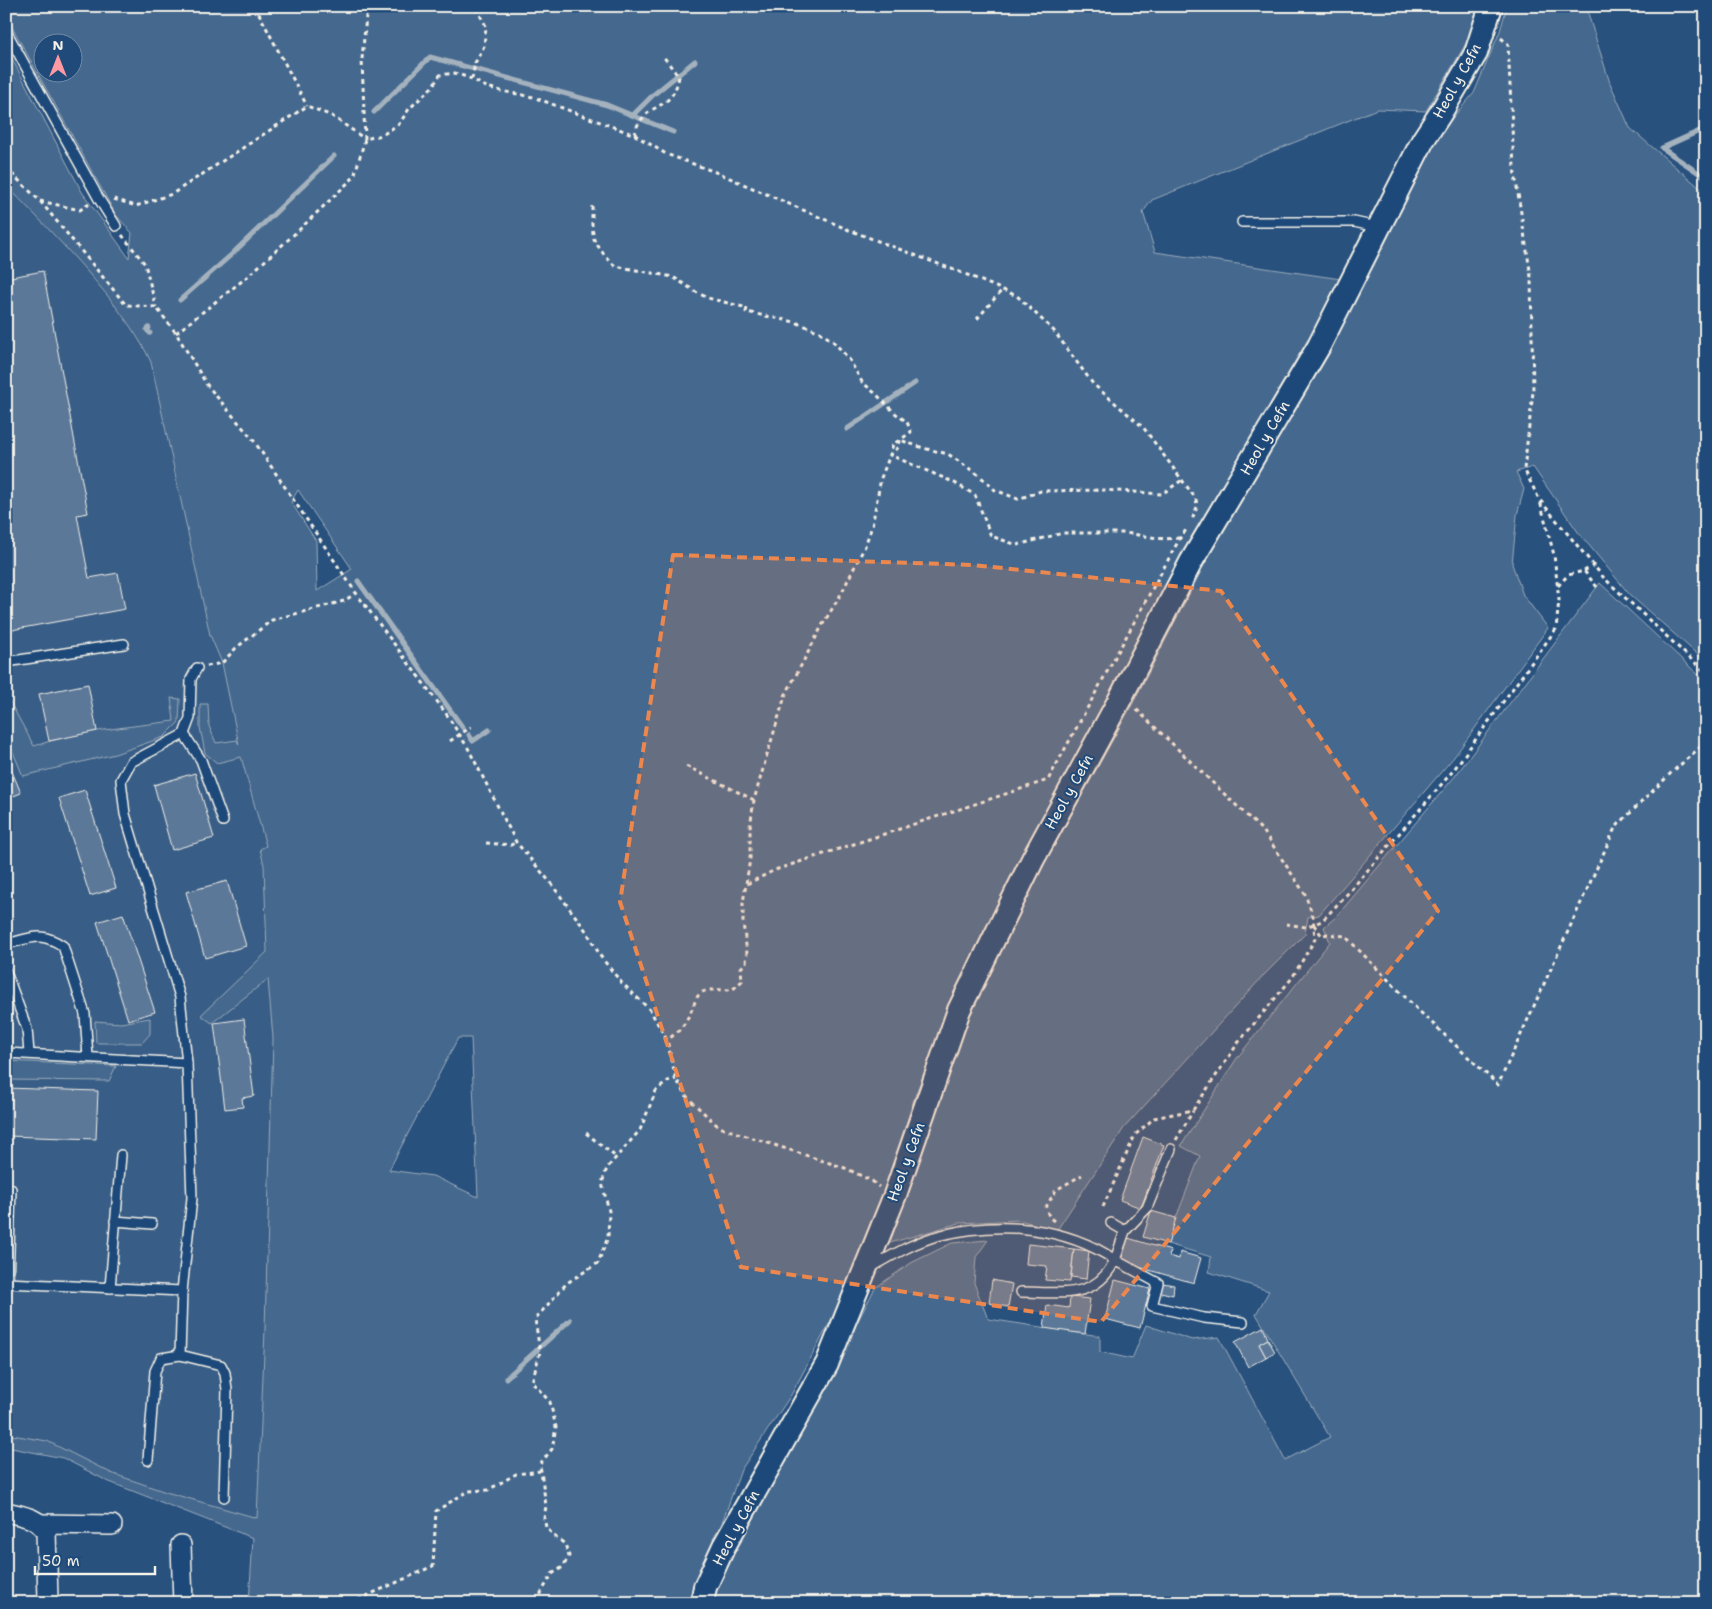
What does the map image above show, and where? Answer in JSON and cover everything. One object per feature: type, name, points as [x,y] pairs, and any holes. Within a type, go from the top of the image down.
[{"type":"street","name":"Heol y Cefn","points":[[702,1603],[705,1588],[724,1546],[827,1364],[895,1195],[959,1010],[1033,858],[1120,699],[1191,562],[1319,346],[1377,227],[1423,140],[1476,53],[1488,15]]},
{"type":"street","points":[[6,1512],[31,1518],[42,1524],[112,1525]]},
{"type":"street","points":[[42,1524],[46,1532],[48,1599],[51,1603]]},
{"type":"street","points":[[181,1545],[182,1603]]},
{"type":"lane","points":[[6,32],[116,226]]},
{"type":"lane","points":[[1242,222],[1354,222],[1377,227]]},
{"type":"lane","points":[[6,662],[124,644]]},
{"type":"lane","points":[[180,1355],[182,1291],[192,1198],[187,1062],[180,997],[125,814],[121,780],[131,762],[184,734],[190,718],[191,679],[197,668]]},
{"type":"lane","points":[[184,734],[201,760],[223,821]]},
{"type":"lane","points":[[6,944],[39,936],[51,938],[63,946],[84,1014],[88,1057]]},
{"type":"lane","points":[[6,972],[27,1030],[29,1054]]},
{"type":"lane","points":[[6,1053],[187,1062]]},
{"type":"lane","points":[[1020,1292],[1074,1292],[1090,1288],[1101,1280],[1110,1270],[1115,1260],[1125,1231],[1147,1208],[1171,1149]]},
{"type":"lane","points":[[110,1288],[121,1155]]},
{"type":"lane","points":[[11,1189],[7,1283],[182,1291]]},
{"type":"lane","points":[[115,1221],[152,1224]]},
{"type":"lane","points":[[1111,1223],[1125,1231]]},
{"type":"lane","points":[[865,1271],[900,1251],[940,1235],[962,1231],[1013,1228],[1061,1235],[1099,1249],[1115,1260],[1158,1283],[1152,1306],[1204,1318],[1243,1322]]},
{"type":"lane","points":[[148,1460],[155,1371],[161,1358],[180,1355],[221,1365],[225,1373],[228,1390],[224,1496]]},
{"type":"path","points":[[255,6],[307,106],[332,116],[365,139],[382,135],[399,124],[409,109],[432,87],[440,75],[455,73],[473,77],[484,86],[533,97],[635,135],[666,154],[718,173],[849,230],[1017,296],[1054,331],[1094,384],[1143,427],[1196,499],[1197,507],[1190,525],[1180,538],[1048,780],[775,870],[747,884]]},
{"type":"path","points":[[473,77],[475,63],[484,46],[486,26],[475,6]]},
{"type":"path","points":[[176,333],[247,277],[354,177],[365,139],[362,59],[368,7]]},
{"type":"path","points":[[1488,15],[1508,44],[1514,168],[1531,277],[1533,392],[1524,469],[1540,499],[1604,578],[1706,673]]},
{"type":"path","points":[[635,135],[642,119],[666,102],[676,90],[679,78],[663,56]]},
{"type":"path","points":[[40,201],[80,210],[99,199],[112,199],[136,206],[172,194],[307,106]]},
{"type":"path","points":[[6,168],[40,201],[126,305],[156,307]]},
{"type":"path","points":[[592,206],[594,240],[604,256],[616,266],[674,277],[708,298],[747,308],[746,312],[794,322],[820,332],[834,342],[849,359],[862,382],[886,406],[907,422],[911,432],[892,444],[881,478],[872,526],[865,546],[785,696],[754,800],[750,827],[750,858],[743,903],[743,923],[747,953],[746,962],[741,968],[742,981],[732,990],[710,989],[697,995],[684,1025],[667,1040]]},
{"type":"path","points":[[116,226],[145,264],[156,307],[176,333],[207,385],[254,440],[356,593],[460,735],[516,842],[550,882],[587,932],[601,957],[621,982],[650,1010],[667,1040],[676,1079],[688,1098],[719,1127],[845,1168],[872,1181],[884,1191],[895,1195]]},
{"type":"path","points":[[977,319],[1002,290]]},
{"type":"path","points":[[900,440],[948,454],[980,476],[996,490],[1018,499],[1041,491],[1104,490],[1162,494],[1182,480]]},
{"type":"path","points":[[890,455],[899,448],[900,440]]},
{"type":"path","points":[[890,455],[953,482],[975,495],[991,536],[1017,545],[1064,533],[1126,533],[1164,539],[1180,538]]},
{"type":"path","points":[[1286,924],[1306,926],[1322,922],[1452,772],[1556,629],[1559,600],[1554,555],[1540,499]]},
{"type":"path","points":[[1557,586],[1568,576],[1584,571],[1594,565]]},
{"type":"path","points":[[1584,571],[1597,587]]},
{"type":"path","points":[[197,668],[222,663],[236,648],[272,620],[344,601],[356,593]]},
{"type":"path","points":[[1120,699],[1132,705],[1264,832],[1305,894],[1313,916],[1315,938],[1292,978],[1238,1043],[1193,1110],[1171,1149]]},
{"type":"path","points":[[450,741],[471,727]]},
{"type":"path","points":[[1314,925],[1322,936],[1327,934],[1346,936],[1417,1010],[1498,1085],[1615,828],[1671,773],[1706,742]]},
{"type":"path","points":[[686,766],[754,800]]},
{"type":"path","points":[[486,843],[511,845],[516,842]]},
{"type":"path","points":[[542,1603],[541,1592],[552,1574],[563,1567],[568,1556],[565,1544],[546,1528],[544,1518],[546,1506],[540,1464],[552,1449],[556,1428],[550,1402],[532,1382],[540,1352],[535,1319],[567,1283],[598,1263],[608,1237],[609,1211],[602,1183],[607,1168],[640,1130],[656,1091],[668,1081],[676,1079]]},
{"type":"path","points":[[1103,1207],[1135,1135],[1154,1118],[1193,1110]]},
{"type":"path","points":[[586,1133],[616,1157]]},
{"type":"path","points":[[1081,1241],[1048,1217],[1046,1207],[1056,1190],[1082,1175]]},
{"type":"path","points":[[351,1603],[433,1566],[436,1512],[468,1492],[488,1490],[516,1474],[540,1471]]},
{"type":"highlighted area","points":[[673,555],[973,565],[1221,591],[1438,911],[1101,1322],[741,1267],[620,902]]},
{"type":"shaded area","points":[[6,6],[1480,6],[1471,35],[1426,111],[1377,109],[1152,200],[1143,212],[1155,252],[1341,279],[1275,403],[1156,606],[1003,895],[960,981],[915,1096],[878,1211],[850,1285],[791,1395],[741,1470],[693,1603],[249,1603],[253,1538],[107,1481],[63,1458],[6,1447],[6,1434],[47,1441],[111,1473],[166,1492],[257,1518],[265,1329],[273,1038],[268,979],[212,1023],[201,1015],[267,952],[264,865],[260,849],[266,846],[241,757],[217,763],[205,753],[200,727],[200,704],[208,704],[209,726],[216,743],[237,740],[239,745],[222,663],[210,635],[151,362],[125,319],[107,295],[45,225],[6,185],[6,47],[82,192],[129,258],[132,233],[116,215],[42,82],[82,82],[82,32],[32,32],[32,63],[6,16]],"holes":[[[298,490],[352,569],[317,591],[316,541],[291,502]],[[458,1038],[471,1038],[478,1197],[433,1176],[389,1170]]]},
{"type":"shaded area","points":[[1507,6],[1588,6],[1589,17],[1610,83],[1630,128],[1706,193],[1706,662],[1630,595],[1578,532],[1533,467],[1516,472],[1524,489],[1517,515],[1512,564],[1523,595],[1548,628],[1454,757],[1319,915],[1308,917],[1305,934],[1264,975],[1124,1128],[1057,1230],[1019,1220],[959,1223],[890,1243],[927,1131],[977,993],[1017,913],[1132,705],[1215,544],[1313,380],[1413,176],[1449,122],[1474,93],[1500,31]]},
{"type":"shaded area","points":[[6,185],[82,265],[144,346],[151,362],[210,635],[222,663],[243,766],[266,846],[260,849],[264,865],[266,942],[273,1038],[265,1329],[257,1519],[166,1492],[111,1473],[47,1441],[6,1434]]},
{"type":"shaded area","points":[[1600,583],[1706,682],[1706,1603],[712,1603],[726,1562],[776,1479],[875,1288],[911,1263],[952,1243],[988,1240],[976,1257],[974,1283],[988,1319],[1100,1336],[1100,1352],[1132,1359],[1146,1325],[1192,1340],[1219,1337],[1285,1460],[1330,1437],[1256,1314],[1269,1291],[1209,1272],[1211,1257],[1168,1244],[1200,1156],[1181,1146],[1237,1058],[1330,942],[1324,927],[1336,917],[1456,775]]},
{"type":"shaded area","points":[[6,695],[34,746],[86,733],[174,721],[171,698],[180,699],[179,722],[164,737],[115,754],[23,776],[6,735]]},
{"type":"shaded area","points":[[150,1018],[150,1034],[142,1043],[96,1043],[95,1021],[121,1023]]},
{"type":"shaded area","points":[[6,1061],[116,1066],[109,1081],[6,1080]]},
{"type":"building","points":[[43,271],[88,513],[77,515],[89,578],[118,573],[125,609],[6,631],[6,278]]},
{"type":"building","points":[[88,684],[97,731],[49,741],[39,694]]},
{"type":"building","points":[[6,757],[21,793],[6,799]]},
{"type":"building","points":[[195,773],[214,838],[172,850],[154,785]]},
{"type":"building","points":[[85,790],[116,888],[90,896],[59,798]]},
{"type":"building","points":[[227,881],[246,946],[205,958],[186,892]]},
{"type":"building","points":[[123,914],[155,1012],[128,1020],[97,922]]},
{"type":"building","points":[[244,1019],[254,1096],[242,1098],[243,1107],[225,1109],[214,1023]]},
{"type":"building","points":[[6,1088],[98,1091],[96,1139],[6,1136]]},
{"type":"building","points":[[1143,1137],[1164,1145],[1141,1208],[1120,1200]]},
{"type":"building","points":[[1151,1211],[1176,1218],[1168,1244],[1143,1237]]},
{"type":"building","points":[[1128,1238],[1171,1251],[1169,1256],[1179,1259],[1180,1252],[1201,1258],[1194,1283],[1121,1262]]},
{"type":"building","points":[[1028,1244],[1074,1249],[1070,1282],[1045,1280],[1047,1266],[1026,1264]]},
{"type":"building","points":[[1074,1249],[1089,1251],[1086,1279],[1071,1277]]},
{"type":"building","points":[[992,1280],[1012,1284],[1008,1307],[989,1303]]},
{"type":"building","points":[[1115,1280],[1150,1289],[1140,1328],[1105,1319]]},
{"type":"building","points":[[1163,1283],[1174,1285],[1173,1295],[1161,1292]]},
{"type":"building","points":[[1070,1297],[1090,1299],[1085,1334],[1044,1328],[1047,1305],[1069,1308]]},
{"type":"building","points":[[1263,1327],[1268,1339],[1259,1344],[1266,1357],[1248,1367],[1235,1342]]},
{"type":"building","points":[[1268,1339],[1275,1352],[1266,1357],[1259,1344]]},
{"type":"waterway","points":[[374,112],[430,57],[607,105],[673,132]]},
{"type":"waterway","points":[[633,115],[653,95],[695,61]]},
{"type":"waterway","points":[[1706,128],[1662,148],[1706,178]]},
{"type":"waterway","points":[[180,300],[231,255],[334,156]]},
{"type":"waterway","points":[[149,328],[147,330],[150,333]]},
{"type":"waterway","points":[[847,429],[915,383]]},
{"type":"waterway","points":[[358,581],[463,728]]},
{"type":"waterway","points":[[469,735],[473,741],[489,730]]},
{"type":"waterway","points":[[506,1378],[570,1320]]}]
